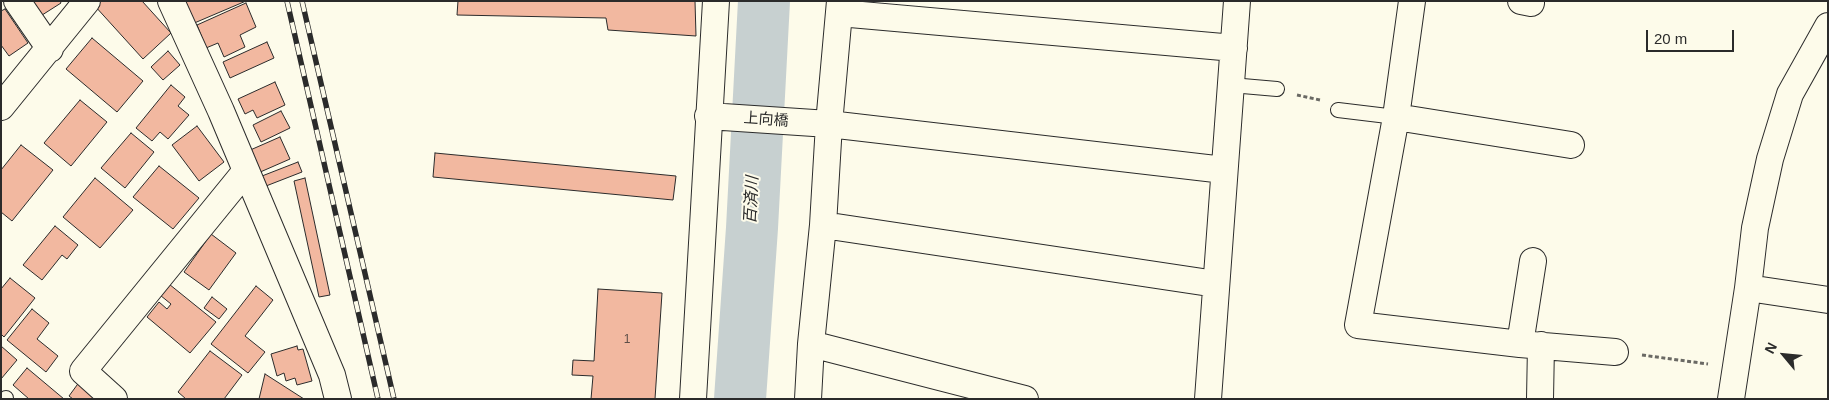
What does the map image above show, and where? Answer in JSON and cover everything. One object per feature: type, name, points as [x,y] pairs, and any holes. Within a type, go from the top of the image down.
[{"type":"street","points":[[17,1],[50,49]]},
{"type":"street","points":[[1,107],[50,49],[87,1]]},
{"type":"street","points":[[171,1],[332,375],[338,399]]},
{"type":"street","points":[[693,399],[714,116],[716,1]]},
{"type":"street","points":[[1208,399],[1237,1]]},
{"type":"street","points":[[1412,1],[1396,116],[1358,325],[1615,352]]},
{"type":"street","points":[[808,399],[811,344],[823,225],[821,124],[840,7],[1234,48]]},
{"type":"street","points":[[1731,399],[1755,228],[1773,150],[1790,94],[1828,26]]},
{"type":"street","name":"上向橋","points":[[714,116],[821,124],[1224,170]]},
{"type":"street","points":[[1396,116],[1571,145]]},
{"type":"street","points":[[114,399],[82,371],[245,172]]},
{"type":"street","points":[[823,225],[1216,284]]},
{"type":"street","points":[[1532,261],[1531,344],[1540,399]]},
{"type":"street","points":[[1748,288],[1828,300]]},
{"type":"street","points":[[811,344],[1025,399]]},
{"type":"lane","points":[[1231,85],[1277,89]]},
{"type":"lane","points":[[1338,110],[1396,116]]},
{"type":"path","points":[[1277,89],[1288,94],[1330,102],[1338,110]]},
{"type":"path","points":[[1615,352],[1736,368]]},
{"type":"building","points":[[28,1],[60,1],[61,3],[39,17]]},
{"type":"building","points":[[98,1],[142,1],[171,33],[143,59],[94,5]]},
{"type":"building","points":[[183,1],[246,1],[192,24]]},
{"type":"building","points":[[458,1],[695,1],[696,36],[608,30],[606,18],[457,15]]},
{"type":"building","points":[[246,3],[256,27],[240,35],[245,47],[224,57],[218,43],[206,48],[197,25]]},
{"type":"building","points":[[5,9],[28,43],[9,56],[1,45],[1,11]]},
{"type":"building","points":[[92,38],[143,81],[117,112],[66,69]]},
{"type":"building","points":[[267,42],[274,58],[230,78],[223,62]]},
{"type":"building","points":[[168,51],[180,65],[163,80],[151,67]]},
{"type":"building","points":[[275,82],[285,105],[257,118],[253,110],[245,114],[238,99]]},
{"type":"building","points":[[171,85],[185,97],[178,106],[189,115],[168,139],[160,132],[152,141],[136,128]]},
{"type":"building","points":[[80,100],[107,122],[71,166],[44,143]]},
{"type":"building","points":[[281,111],[290,128],[261,142],[253,125]]},
{"type":"building","points":[[197,126],[224,162],[199,181],[172,145]]},
{"type":"building","points":[[131,133],[154,152],[125,188],[101,168]]},
{"type":"building","points":[[280,137],[290,159],[258,173],[248,151]]},
{"type":"building","points":[[21,145],[53,170],[12,221],[1,212],[1,170]]},
{"type":"building","points":[[435,153],[676,176],[673,200],[433,177]]},
{"type":"building","points":[[298,162],[302,172],[266,186],[262,176]]},
{"type":"building","points":[[159,166],[199,198],[173,229],[133,197]]},
{"type":"building","points":[[95,178],[133,210],[100,248],[63,217]]},
{"type":"building","points":[[305,178],[330,295],[319,297],[294,181]]},
{"type":"building","points":[[55,226],[78,245],[67,259],[62,255],[42,280],[23,265]]},
{"type":"building","points":[[211,234],[236,253],[209,290],[184,272]]},
{"type":"building","points":[[10,278],[35,298],[4,337],[1,334],[1,289]]},
{"type":"building","points":[[164,280],[216,322],[190,353],[147,317],[159,302],[167,309],[171,304],[155,291]]},
{"type":"building","points":[[256,286],[273,300],[245,336],[265,352],[248,373],[211,344]]},
{"type":"building","points":[[598,289],[662,293],[655,399],[591,399],[593,376],[572,375],[573,360],[594,361]]},
{"type":"building","points":[[212,297],[227,309],[219,319],[204,308]]},
{"type":"building","points":[[32,309],[49,323],[37,339],[58,356],[46,372],[7,340]]},
{"type":"building","points":[[1,346],[17,360],[1,379]]},
{"type":"building","points":[[297,346],[298,350],[303,349],[312,381],[297,385],[295,378],[286,381],[284,373],[277,376],[271,354]]},
{"type":"building","points":[[210,351],[242,375],[224,399],[186,399],[178,392]]},
{"type":"building","points":[[27,368],[64,399],[29,399],[13,385]]},
{"type":"building","points":[[265,374],[304,399],[259,399]]},
{"type":"building","points":[[80,381],[104,399],[73,399],[69,396]]},
{"type":"waterway","name":"百済川","points":[[740,399],[752,228],[764,1]]},
{"type":"railway","points":[[287,1],[378,399]]},
{"type":"railway","points":[[302,1],[394,399]]}]
